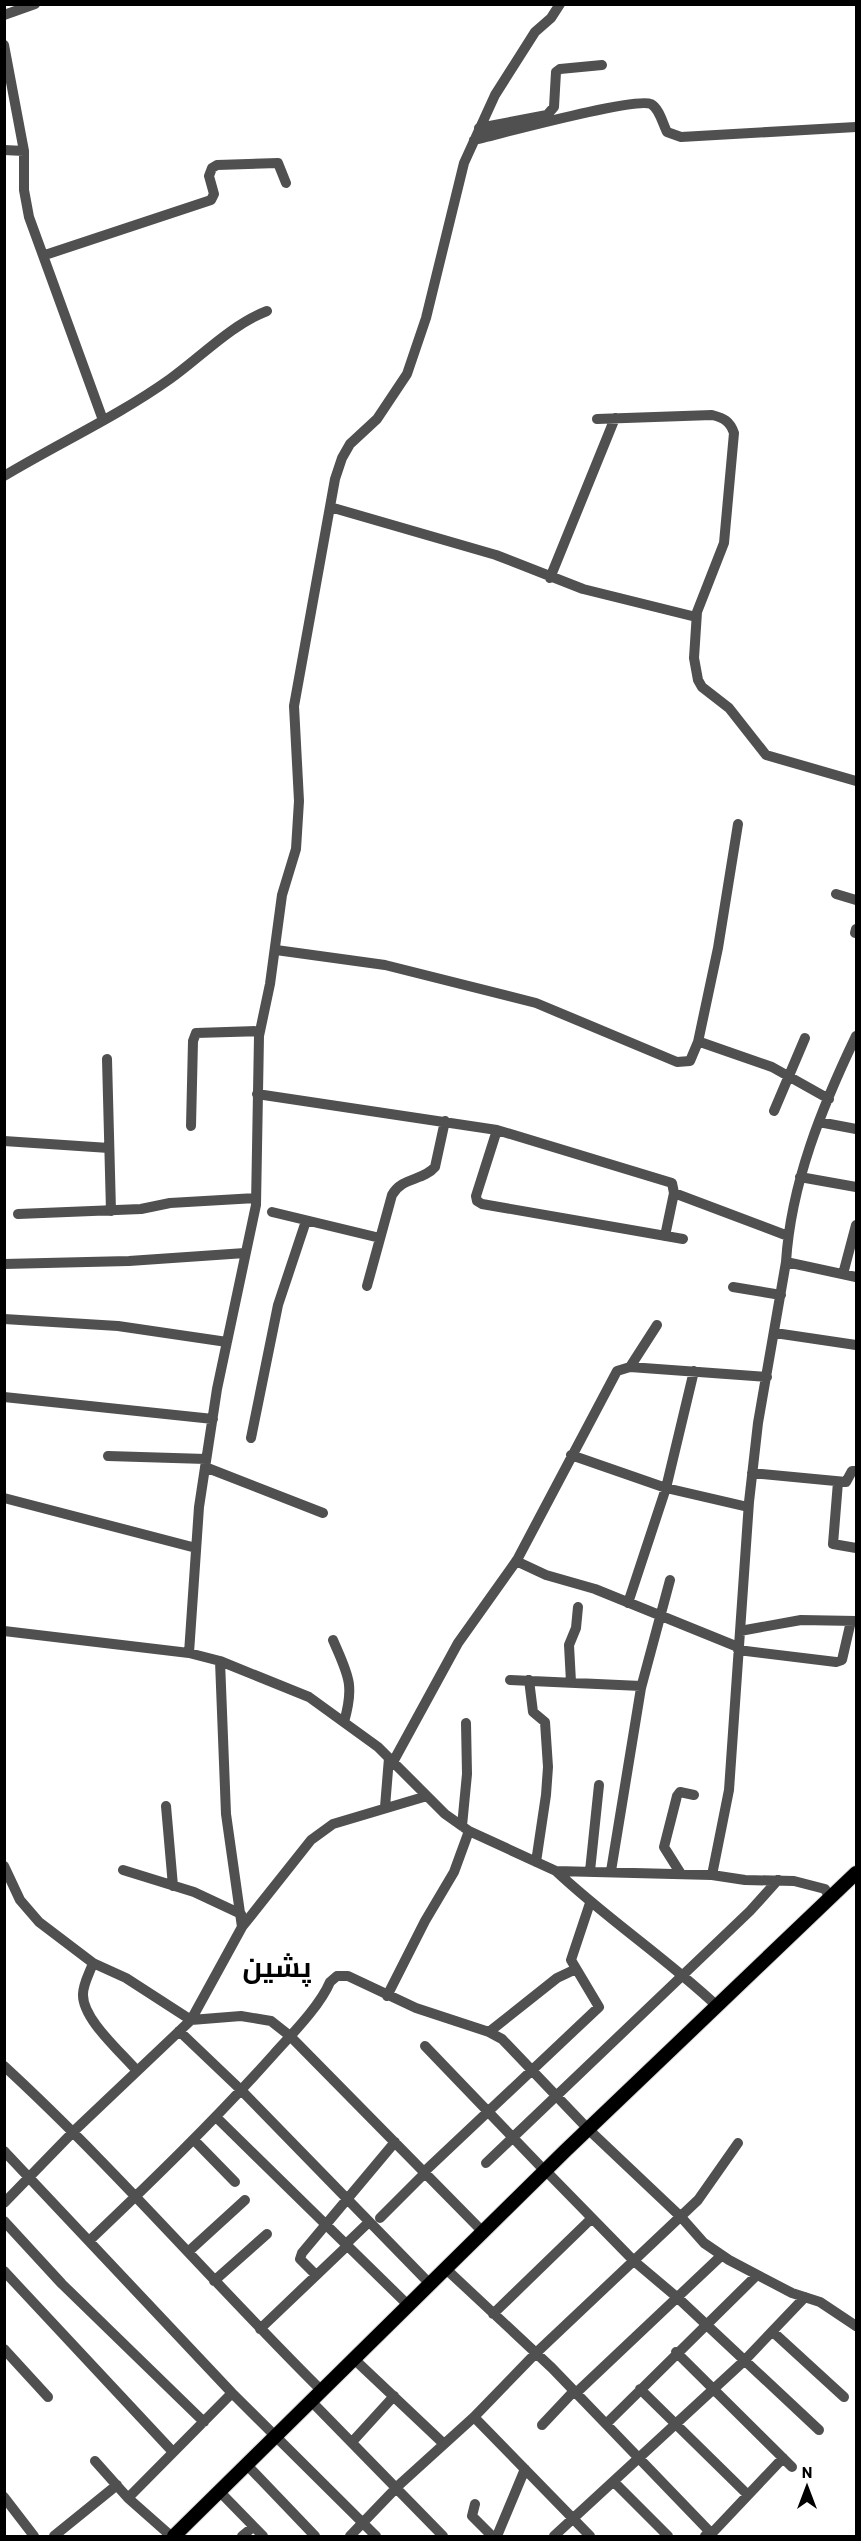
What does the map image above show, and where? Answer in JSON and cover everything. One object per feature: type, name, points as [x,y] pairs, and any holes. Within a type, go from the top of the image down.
[{"type":"main road","points":[[173,2536],[484,2233],[588,2128],[855,1875]]},
{"type":"street","points":[[4,15],[35,4]]},
{"type":"street","points":[[189,1653],[196,1548],[206,1463],[256,1198],[260,1031],[276,950],[282,895],[294,862],[298,829],[294,706],[330,507],[342,458],[350,444],[377,419],[393,399],[418,348],[453,200],[479,128],[516,59],[535,32],[551,18],[560,4]]},
{"type":"street","points":[[4,45],[24,151],[25,198],[103,420]]},
{"type":"street","points":[[479,128],[547,115],[554,107],[556,72],[560,69],[602,64]]},
{"type":"street","points":[[474,140],[584,113],[643,103],[656,108],[667,132],[681,137],[856,128]]},
{"type":"street","points":[[4,150],[24,151]]},
{"type":"street","points":[[45,255],[211,200],[214,194],[209,176],[212,168],[217,165],[278,163],[286,183]]},
{"type":"street","points":[[4,476],[172,378],[243,322],[267,311]]},
{"type":"street","points":[[597,419],[712,416],[722,417],[732,425],[734,433],[724,543],[696,616],[694,658],[698,680],[702,687],[729,708],[766,755],[856,781]]},
{"type":"street","points":[[550,578],[615,418]]},
{"type":"street","points":[[330,507],[496,555],[550,578],[633,603],[696,616]]},
{"type":"street","points":[[276,950],[396,968],[536,1003],[677,1062],[690,1061],[698,1042],[718,948],[738,824]]},
{"type":"street","points":[[836,894],[856,900]]},
{"type":"street","points":[[191,1126],[193,1041],[196,1033],[260,1031]]},
{"type":"street","points":[[712,1875],[729,1790],[752,1473],[786,1263],[788,1236],[800,1177],[819,1122],[854,1047],[856,1036]]},
{"type":"street","points":[[774,1111],[805,1038]]},
{"type":"street","points":[[698,1042],[772,1067],[829,1099]]},
{"type":"street","points":[[107,1059],[111,1210]]},
{"type":"street","points":[[257,1094],[497,1130],[672,1184],[674,1193],[665,1236]]},
{"type":"street","points":[[367,1286],[396,1188],[435,1167],[445,1121]]},
{"type":"street","points":[[819,1122],[856,1129]]},
{"type":"street","points":[[497,1130],[476,1196],[477,1201],[482,1204],[683,1239]]},
{"type":"street","points":[[4,1141],[109,1148]]},
{"type":"street","points":[[800,1177],[856,1187]]},
{"type":"street","points":[[674,1193],[788,1236]]},
{"type":"street","points":[[18,1214],[141,1209],[170,1203],[256,1198]]},
{"type":"street","points":[[272,1212],[380,1238]]},
{"type":"street","points":[[250,1438],[278,1305],[306,1221]]},
{"type":"street","points":[[843,1274],[856,1225]]},
{"type":"street","points":[[4,1264],[129,1261],[245,1253]]},
{"type":"street","points":[[786,1263],[856,1277]]},
{"type":"street","points":[[733,1287],[781,1295]]},
{"type":"street","points":[[4,1319],[130,1328],[227,1342]]},
{"type":"street","points":[[630,1367],[657,1324]]},
{"type":"street","points":[[775,1333],[856,1345]]},
{"type":"street","points":[[385,1807],[391,1760],[458,1642],[516,1562],[617,1371],[630,1367],[767,1377]]},
{"type":"street","points":[[628,1603],[666,1488],[694,1371]]},
{"type":"street","points":[[4,1397],[213,1419]]},
{"type":"street","points":[[571,1455],[666,1488],[748,1507]]},
{"type":"street","points":[[108,1456],[206,1463],[324,1513]]},
{"type":"street","points":[[752,1473],[846,1482],[852,1472],[856,1471]]},
{"type":"street","points":[[838,1482],[833,1544],[856,1548]]},
{"type":"street","points":[[4,1498],[196,1548]]},
{"type":"street","points":[[516,1562],[546,1575],[560,1577],[628,1603],[738,1649],[836,1662],[842,1660],[854,1621],[801,1620],[740,1631]]},
{"type":"street","points":[[611,1871],[641,1686],[670,1580]]},
{"type":"street","points":[[571,1682],[569,1645],[576,1628],[578,1607]]},
{"type":"street","points":[[4,1631],[189,1653],[219,1661],[309,1697],[391,1760],[427,1796],[465,1828],[556,1871],[590,1904],[683,1974],[717,2007]]},
{"type":"street","points":[[333,1640],[347,1674],[351,1693],[344,1722]]},
{"type":"street","points":[[219,1661],[226,1814],[242,1927]]},
{"type":"street","points":[[510,1680],[641,1686]]},
{"type":"street","points":[[529,1680],[533,1712],[545,1724],[548,1767],[536,1862]]},
{"type":"street","points":[[387,1996],[425,1921],[454,1872],[465,1828],[466,1723]]},
{"type":"street","points":[[590,1871],[599,1785]]},
{"type":"street","points":[[681,1874],[666,1852],[664,1844],[677,1796],[680,1792],[694,1795]]},
{"type":"street","points":[[4,2203],[74,2131],[191,2020],[242,1927],[311,1840],[333,1824],[427,1796]]},
{"type":"street","points":[[166,1806],[173,1886]]},
{"type":"street","points":[[4,1866],[9,1890],[39,1922],[93,1963],[126,1978],[191,2020],[241,2016],[271,2020],[290,2036],[484,2233]]},
{"type":"street","points":[[123,1870],[194,1892],[240,1914]]},
{"type":"street","points":[[556,1871],[712,1875],[794,1881],[825,1889],[830,1898]]},
{"type":"street","points":[[486,2163],[778,1880]]},
{"type":"street","points":[[380,2218],[486,2111],[599,2007],[571,1960],[590,1904]]},
{"type":"street","points":[[93,1963],[83,1992],[88,2013],[138,2071]]},
{"type":"street","points":[[489,2032],[557,1978],[576,1969]]},
{"type":"street","points":[[89,2241],[216,2117],[290,2036],[337,1977],[348,1976],[387,1996],[489,2032],[502,2039],[588,2128],[681,2217],[704,2243],[721,2256],[757,2275],[820,2302],[856,2326]]},
{"type":"street","points":[[179,2031],[241,2090],[430,2284]]},
{"type":"street","points":[[425,2046],[634,2261],[677,2297],[819,2430]]},
{"type":"street","points":[[4,2066],[74,2131],[260,2329],[352,2442],[443,2536]]},
{"type":"street","points":[[216,2117],[408,2306]]},
{"type":"street","points":[[194,2140],[235,2182]]},
{"type":"street","points":[[316,2275],[300,2257],[345,2199],[395,2142]]},
{"type":"street","points":[[350,2536],[396,2488],[698,2200],[738,2143]]},
{"type":"street","points":[[4,2151],[232,2393],[376,2536]]},
{"type":"street","points":[[188,2252],[245,2200]]},
{"type":"street","points":[[493,2314],[591,2219]]},
{"type":"street","points":[[4,2221],[62,2284],[204,2422]]},
{"type":"street","points":[[260,2329],[369,2222]]},
{"type":"street","points":[[214,2281],[267,2234]]},
{"type":"street","points":[[542,2425],[721,2256]]},
{"type":"street","points":[[446,2269],[575,2392],[710,2534],[783,2458]]},
{"type":"street","points":[[4,2271],[173,2452]]},
{"type":"street","points":[[606,2424],[705,2323],[757,2275]]},
{"type":"street","points":[[554,2536],[744,2361],[805,2297]]},
{"type":"street","points":[[773,2332],[844,2397]]},
{"type":"street","points":[[4,2349],[48,2397]]},
{"type":"street","points":[[676,2352],[792,2467]]},
{"type":"street","points":[[354,2359],[444,2444]]},
{"type":"street","points":[[640,2389],[748,2495]]},
{"type":"street","points":[[128,2498],[232,2393]]},
{"type":"street","points":[[352,2442],[394,2396]]},
{"type":"street","points":[[474,2416],[590,2536]]},
{"type":"street","points":[[95,2461],[128,2498],[173,2536]]},
{"type":"street","points":[[247,2465],[315,2536]]},
{"type":"street","points":[[475,2504],[472,2516],[494,2536],[525,2469]]},
{"type":"street","points":[[614,2482],[668,2536]]},
{"type":"street","points":[[54,2536],[117,2485]]},
{"type":"street","points":[[220,2492],[263,2536]]},
{"type":"street","points":[[4,2498],[34,2536]]},
{"type":"street","points":[[242,2536],[253,2526]]},
{"type":"district","name":"پشین","points":[[277,1966]]}]
